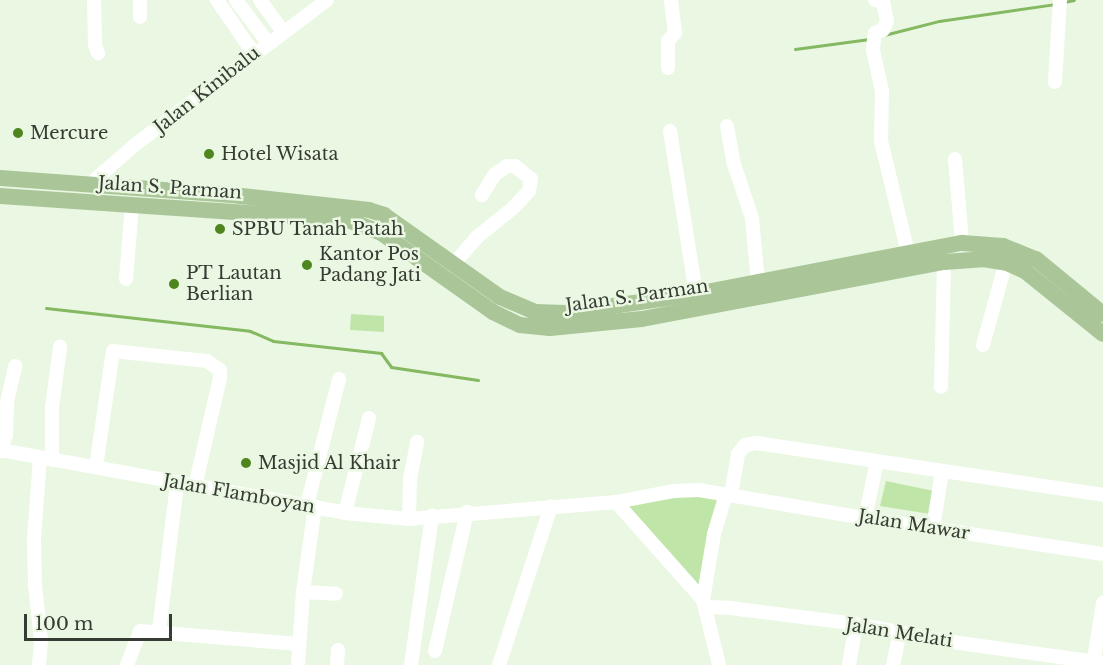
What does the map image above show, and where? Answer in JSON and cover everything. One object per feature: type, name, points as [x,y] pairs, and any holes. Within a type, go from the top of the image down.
[{"type":"main road","name":"Jalan S. Parman","points":[[0,178],[232,195],[369,210],[384,215],[452,266],[500,297],[535,312],[565,313],[696,294],[983,259],[1006,262],[1025,271],[1103,334]]},
{"type":"main road","name":"Jalan S. Parman","points":[[0,196],[348,220],[380,232],[493,312],[520,325],[550,328],[642,319],[769,286]]},
{"type":"main road","points":[[769,286],[908,253],[962,243],[1004,246],[1036,259],[1103,314]]},
{"type":"street","points":[[94,0],[95,45],[98,53]]},
{"type":"street","points":[[140,0],[140,17]]},
{"type":"street","points":[[217,0],[254,54]]},
{"type":"street","points":[[236,0],[268,42]]},
{"type":"street","points":[[260,0],[283,32]]},
{"type":"street","points":[[668,68],[668,41],[675,33],[671,0]]},
{"type":"street","points":[[875,0],[883,2],[887,21],[883,30],[874,36],[873,50],[882,91],[881,141],[908,253]]},
{"type":"street","points":[[1055,82],[1060,0]]},
{"type":"street","name":"Jalan Kinibalu","points":[[91,183],[136,144],[319,2]]},
{"type":"street","points":[[727,126],[733,161],[752,218],[769,286]]},
{"type":"street","points":[[670,131],[696,294]]},
{"type":"street","points":[[955,159],[962,243]]},
{"type":"street","points":[[452,266],[473,241],[513,208],[529,191],[531,179],[515,166],[507,166],[495,174],[482,195]]},
{"type":"street","points":[[126,279],[132,204]]},
{"type":"street","points":[[941,387],[944,262]]},
{"type":"street","points":[[984,345],[1006,262]]},
{"type":"street","points":[[39,665],[41,640],[35,585],[34,539],[60,347]]},
{"type":"street","points":[[96,467],[113,351],[207,361],[220,370],[220,378],[195,486]]},
{"type":"street","points":[[1,450],[6,435],[7,402],[15,366]]},
{"type":"street","points":[[298,665],[311,506],[339,379]]},
{"type":"street","points":[[345,513],[369,418]]},
{"type":"street","points":[[409,519],[410,479],[417,442]]},
{"type":"street","points":[[716,664],[704,604],[714,534],[728,494],[738,454],[750,443],[1103,495]]},
{"type":"street","name":"Jalan Flamboyan","points":[[1,450],[345,513],[409,519],[432,515],[616,502]]},
{"type":"street","points":[[865,518],[877,461]]},
{"type":"street","points":[[933,528],[942,472]]},
{"type":"street","points":[[159,632],[177,484]]},
{"type":"street","name":"Jalan Mawar","points":[[616,502],[673,491],[699,490],[1103,554]]},
{"type":"street","points":[[616,502],[704,604]]},
{"type":"street","points":[[499,665],[551,506]]},
{"type":"street","points":[[435,651],[473,512]]},
{"type":"street","points":[[411,665],[432,515]]},
{"type":"street","points":[[303,592],[336,594]]},
{"type":"street","points":[[1096,663],[1103,603]]},
{"type":"street","name":"Jalan Melati","points":[[704,604],[856,624],[1096,663]]},
{"type":"street","points":[[849,665],[856,624]]},
{"type":"street","points":[[127,665],[138,632],[298,644]]},
{"type":"street","points":[[893,665],[900,632]]},
{"type":"street","points":[[337,665],[338,650]]},
{"type":"green space","points":[[351,314],[384,316],[384,332],[350,330]]},
{"type":"green space","points":[[886,481],[934,491],[930,514],[880,506]]},
{"type":"green space","points":[[726,494],[705,603],[626,506],[671,498]]},
{"type":"waterway","points":[[1064,2],[1074,0]]},
{"type":"waterway","points":[[884,35],[939,21],[1055,4]]},
{"type":"waterway","points":[[795,49],[869,39]]},
{"type":"waterway","points":[[46,308],[250,331],[273,341],[381,353],[391,367],[478,380]]},
{"type":"place","name":"Mercure","points":[[18,133]]},
{"type":"place","name":"Hotel Wisata","points":[[209,154]]},
{"type":"place","name":"SPBU Tanah Patah","points":[[220,229]]},
{"type":"place","name":"Kantor Pos Padang Jati","points":[[307,265]]},
{"type":"place","name":"PT Lautan Berlian","points":[[174,284]]},
{"type":"place","name":"Masjid Al Khair","points":[[246,463]]}]
